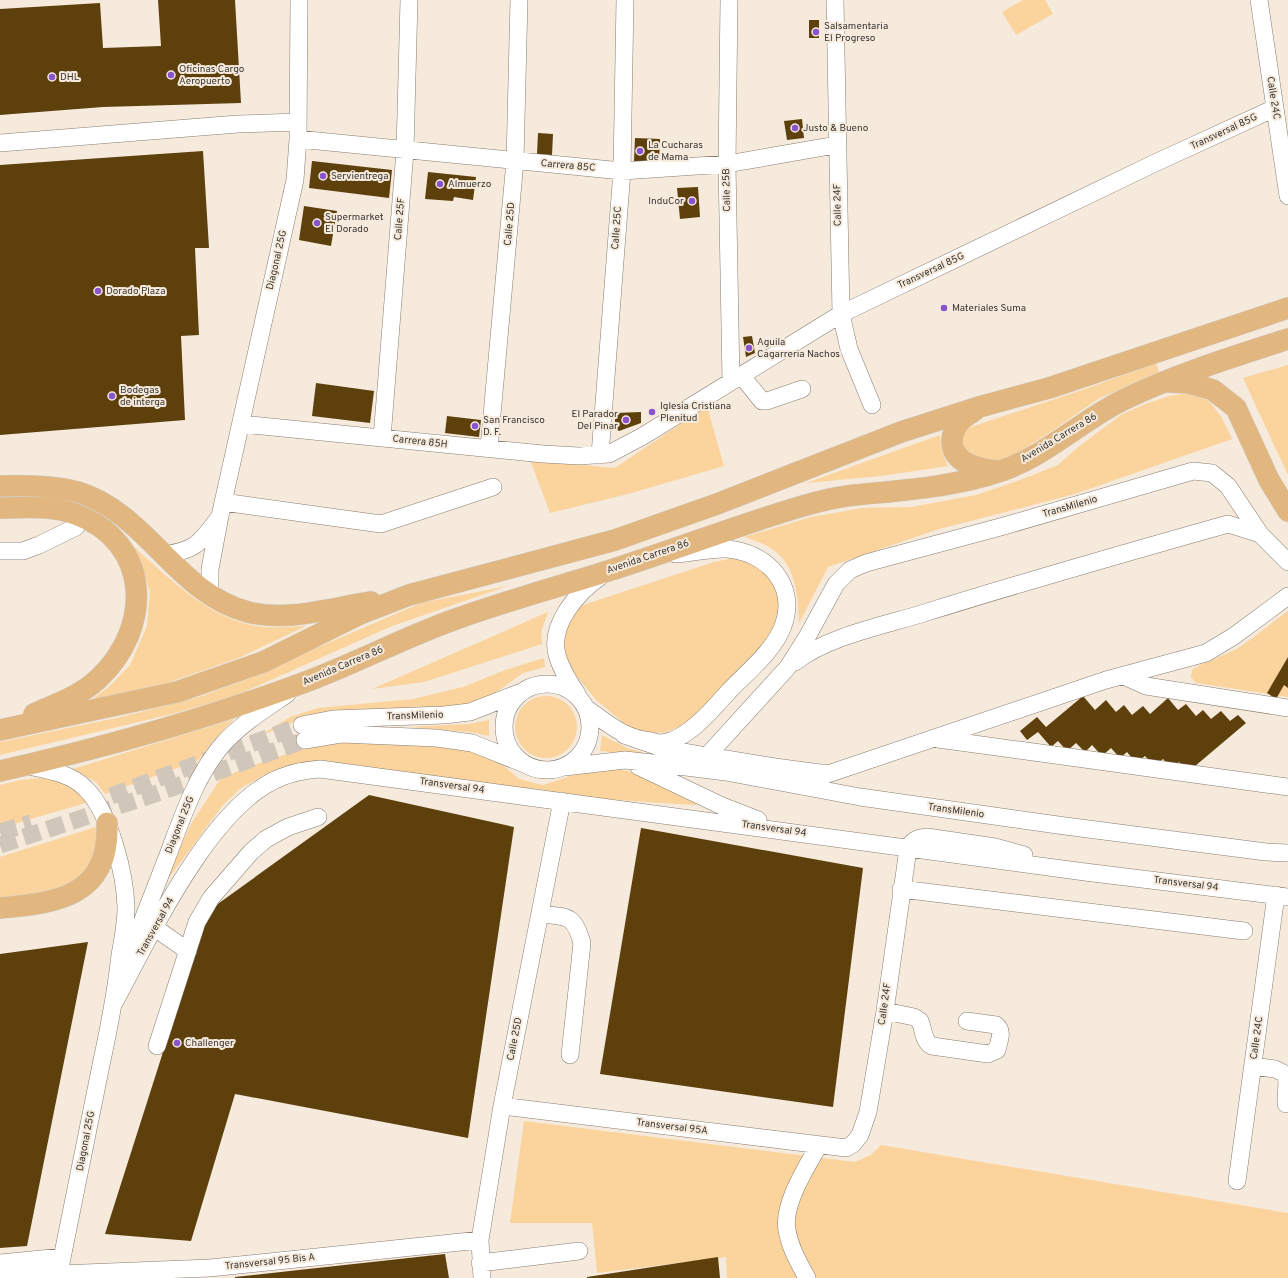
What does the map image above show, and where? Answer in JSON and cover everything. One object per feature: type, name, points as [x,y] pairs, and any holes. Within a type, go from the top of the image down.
[{"type":"main road","points":[[0,486],[53,487],[79,493],[94,499],[121,516],[196,586],[210,595],[231,606],[248,612],[280,616],[409,595],[615,540],[717,504],[901,432],[978,407],[1049,388],[1288,308]]},
{"type":"main road","name":"Avenida Carrera 86","points":[[0,771],[24,766],[196,720],[301,684],[402,640],[454,620],[538,591],[608,571],[754,521],[826,500],[855,495],[928,489],[1002,471],[1038,453],[1109,408],[1164,382],[1219,361],[1288,339]]},
{"type":"main road","points":[[1164,382],[1189,383],[1213,390],[1236,408],[1269,480],[1288,511]]},
{"type":"main road","points":[[978,407],[960,422],[953,434],[952,448],[956,456],[969,464],[1002,471]]},
{"type":"main road","points":[[0,508],[54,508],[75,514],[98,524],[113,536],[124,552],[136,580],[137,606],[125,645],[98,680],[76,695],[0,729]]},
{"type":"main road","points":[[0,729],[177,692],[203,684],[264,662],[353,618],[409,595]]},
{"type":"main road","points":[[0,908],[41,904],[75,893],[87,883],[100,865],[108,834],[107,823]]},
{"type":"street","name":"Diagonal 25G","points":[[210,595],[210,569],[222,509],[295,180],[298,139],[299,0]]},
{"type":"street","name":"Calle 25F","points":[[382,438],[405,151],[409,0]]},
{"type":"street","name":"Calle 25D","points":[[489,448],[516,161],[519,0]]},
{"type":"street","name":"Calle 25C","points":[[600,455],[622,171],[625,0]]},
{"type":"street","name":"Calle 25B","points":[[729,0],[727,164],[736,378]]},
{"type":"street","name":"Calle 24F","points":[[835,0],[836,145],[841,314],[849,349],[872,405]]},
{"type":"street","name":"Calle 24C","points":[[1259,0],[1288,196]]},
{"type":"street","name":"Transversal 85G","points":[[600,455],[609,454],[643,436],[841,314],[1155,163],[1275,108]]},
{"type":"street","points":[[0,143],[238,124],[298,122]]},
{"type":"street","name":"Carrera 85C","points":[[298,139],[405,151],[622,171],[727,164],[836,145]]},
{"type":"street","points":[[736,378],[762,401],[767,401],[802,389]]},
{"type":"street","name":"Carrera 85H","points":[[241,424],[579,456],[600,455]]},
{"type":"street","name":"TransMilenio","points":[[788,668],[836,584],[850,570],[866,563],[1004,526],[1193,471],[1212,473],[1228,486],[1260,534],[1288,562]]},
{"type":"street","points":[[222,509],[382,524],[493,487]]},
{"type":"street","name":"Diagonal 25G","points":[[164,556],[184,552],[200,542],[222,509]]},
{"type":"street","name":"TransMilenio","points":[[707,756],[788,668],[818,646],[999,590],[1228,524],[1260,534]]},
{"type":"street","points":[[0,551],[23,551],[76,527]]},
{"type":"street","points":[[624,735],[644,741],[663,743],[682,735],[704,718],[769,649],[783,627],[787,607],[785,589],[776,573],[765,562],[748,553],[726,549],[647,558]]},
{"type":"street","points":[[608,571],[586,586],[572,604],[559,628],[557,655],[565,675],[583,703],[591,722],[588,742],[577,759],[565,767],[552,770],[538,769],[526,764],[514,755],[507,742],[504,728],[506,713],[513,700],[524,690],[538,684],[553,684],[568,688],[583,703],[624,735],[662,748],[775,767],[828,774],[1124,676],[1206,653],[1234,636],[1288,596]]},
{"type":"street","points":[[1124,676],[1146,686],[1288,708]]},
{"type":"street","name":"Diagonal 25G","points":[[114,1003],[144,917],[171,847],[194,792],[206,770],[222,745],[240,727],[301,684]]},
{"type":"street","name":"TransMilenio","points":[[524,690],[500,702],[470,712],[444,715],[333,719],[304,732],[443,739],[472,743],[526,764]]},
{"type":"street","points":[[934,738],[1288,787]]},
{"type":"street","points":[[625,760],[722,806],[788,832]]},
{"type":"street","name":"TransMilenio","points":[[565,767],[625,760],[726,772],[860,797],[1065,826],[1266,852],[1288,853]]},
{"type":"street","name":"Diagonal 25G","points":[[24,766],[48,770],[68,776],[85,787],[100,807],[107,823],[122,876],[125,897],[125,922],[114,1003],[58,1276]]},
{"type":"street","name":"Transversal 94","points":[[114,1003],[190,867],[232,813],[255,792],[280,777],[298,772],[320,769],[908,849],[913,841],[918,838],[927,837],[995,847],[1084,872],[1282,896]]},
{"type":"street","name":"Calle 25D","points":[[481,1271],[480,1240],[502,1106],[562,801]]},
{"type":"street","points":[[157,1046],[197,922],[211,898],[251,852],[266,839],[288,827],[318,817]]},
{"type":"street","name":"Calle 24F","points":[[842,1148],[853,1144],[860,1135],[868,1112],[885,1011],[901,889],[908,849]]},
{"type":"street","points":[[901,889],[1244,931]]},
{"type":"street","name":"Calle 24C","points":[[1237,1181],[1253,1066],[1282,896]]},
{"type":"street","points":[[540,914],[566,917],[577,926],[582,943],[570,1055]]},
{"type":"street","points":[[155,928],[188,951]]},
{"type":"street","points":[[885,1011],[914,1017],[920,1021],[925,1039],[928,1044],[932,1046],[988,1054],[998,1050],[1001,1031],[999,1027],[996,1025],[967,1022]]},
{"type":"street","points":[[1253,1066],[1275,1069],[1285,1074],[1287,1080],[1286,1104]]},
{"type":"street","name":"Transversal 95A","points":[[502,1106],[842,1148]]},
{"type":"street","points":[[807,1278],[794,1253],[786,1229],[788,1209],[819,1145]]},
{"type":"street","name":"Transversal 95 Bis A","points":[[4,1278],[210,1268],[480,1240]]},
{"type":"street","points":[[481,1271],[579,1251]]},
{"type":"street","points":[[0,1262],[62,1257]]},
{"type":"shaded area","points":[[1023,0],[1045,0],[1053,14],[1016,35],[1002,12]]},
{"type":"shaded area","points":[[1156,363],[1159,372],[1098,399],[1046,435],[1015,454],[994,463],[962,452],[959,437],[965,429],[1091,387]]},
{"type":"shaded area","points":[[1288,365],[1288,475],[1243,378]]},
{"type":"shaded area","points":[[1189,393],[1209,401],[1222,418],[1232,439],[1075,494],[939,529],[828,567],[799,623],[798,601],[794,580],[784,560],[777,552],[767,546],[744,537],[811,517],[862,508],[912,507],[976,495],[1058,465],[1077,448],[1122,414],[1169,396]]},
{"type":"shaded area","points":[[707,406],[724,466],[628,494],[550,513],[530,460],[615,468]]},
{"type":"shaded area","points":[[940,435],[942,452],[948,466],[881,476],[806,483]]},
{"type":"shaded area","points":[[132,545],[176,584],[208,607],[226,616],[244,623],[263,627],[306,626],[241,657],[150,689],[87,703],[111,685],[130,665],[147,626],[150,591]]},
{"type":"shaded area","points":[[738,557],[757,565],[774,585],[780,604],[775,624],[767,641],[713,700],[687,723],[667,732],[648,734],[630,728],[596,700],[570,668],[563,643],[566,628],[577,607],[714,562]]},
{"type":"shaded area","points":[[508,586],[392,626],[237,695],[172,714],[0,755],[0,742],[121,717],[199,697],[268,671],[307,652],[421,603]]},
{"type":"shaded area","points":[[1288,611],[1288,697],[1196,683],[1191,677],[1192,670],[1202,664],[1235,650]]},
{"type":"shaded area","points":[[548,612],[541,632],[542,644],[424,682],[372,689]]},
{"type":"shaded area","points":[[544,658],[545,667],[523,673],[498,691],[472,706],[298,720],[258,737],[290,717],[318,708],[413,699],[463,687],[505,670]]},
{"type":"shaded area","points":[[540,696],[552,696],[568,705],[575,715],[577,727],[575,739],[568,749],[552,758],[540,758],[529,753],[520,744],[515,733],[515,721],[520,710],[529,701]]},
{"type":"shaded area","points":[[234,719],[212,742],[199,760],[105,794],[96,782],[73,769]]},
{"type":"shaded area","points":[[489,720],[489,736],[470,732],[409,727],[468,724]]},
{"type":"shaded area","points":[[602,735],[629,749],[661,757],[600,751]]},
{"type":"shaded area","points":[[354,740],[418,743],[476,750],[497,760],[519,779],[543,785],[583,772],[605,768],[628,771],[659,784],[698,805],[604,799],[557,794],[324,761],[298,763],[268,773],[241,788],[222,806],[160,890],[191,824],[221,778],[268,760],[313,746]]},
{"type":"shaded area","points":[[42,778],[57,780],[68,785],[89,802],[0,828],[0,785],[20,780]]},
{"type":"shaded area","points":[[96,827],[99,837],[88,870],[62,892],[0,902],[0,857]]},
{"type":"shaded area","points":[[524,1121],[855,1162],[871,1155],[881,1145],[1288,1213],[1288,1278],[727,1278],[726,1257],[597,1273],[592,1223],[510,1223]]},
{"type":"building","points":[[158,0],[235,0],[241,103],[103,107],[0,115],[0,9],[100,3],[103,48],[161,46]]},
{"type":"building","points":[[809,20],[819,20],[819,38],[809,38]]},
{"type":"building","points":[[802,119],[804,138],[787,140],[784,121]]},
{"type":"building","points":[[538,133],[553,134],[552,155],[537,154]]},
{"type":"building","points":[[635,138],[660,139],[659,162],[634,161]]},
{"type":"building","name":"Dorado Plaza","points":[[203,151],[209,248],[195,248],[199,335],[181,336],[185,420],[0,435],[0,165]]},
{"type":"building","points":[[312,161],[392,170],[389,198],[309,188]]},
{"type":"building","points":[[428,172],[476,177],[473,200],[454,197],[453,201],[425,199]]},
{"type":"building","points":[[698,187],[700,217],[680,219],[677,188]]},
{"type":"building","points":[[304,206],[337,211],[331,246],[299,240]]},
{"type":"building","points":[[752,336],[755,353],[746,357],[743,337]]},
{"type":"building","points":[[316,383],[374,391],[370,423],[312,416]]},
{"type":"building","points":[[641,412],[641,423],[619,431],[615,428],[615,413]]},
{"type":"building","points":[[447,416],[481,420],[479,437],[445,433]]},
{"type":"building","points":[[1288,657],[1288,688],[1284,685],[1276,699],[1267,693]]},
{"type":"building","points":[[1083,696],[1095,710],[1106,700],[1116,712],[1124,705],[1132,715],[1143,706],[1150,714],[1168,698],[1178,710],[1186,704],[1196,716],[1203,710],[1211,719],[1221,711],[1230,721],[1238,715],[1246,723],[1188,772],[1179,762],[1172,769],[1163,759],[1154,766],[1145,756],[1136,763],[1127,752],[1120,758],[1111,748],[1102,756],[1092,745],[1085,752],[1076,743],[1067,751],[1058,741],[1051,747],[1038,732],[1027,740],[1020,731],[1037,717],[1046,727]]},
{"type":"building","points":[[369,795],[514,827],[468,1138],[235,1094],[191,1241],[105,1234],[208,911]]},
{"type":"building","points":[[641,828],[863,868],[833,1107],[600,1074]]},
{"type":"building","points":[[88,942],[27,1246],[0,1248],[0,954]]},
{"type":"building","points":[[445,1254],[449,1278],[235,1278],[235,1277]]},
{"type":"building","points":[[718,1257],[720,1278],[587,1278],[587,1277]]},
{"type":"tunnel","points":[[111,796],[302,725]]},
{"type":"tunnel","points":[[0,845],[155,794],[305,740]]},
{"type":"tunnel","points":[[0,832],[31,823]]},
{"type":"place","name":"Salsamentaria El Progreso","points":[[816,32]]},
{"type":"place","name":"Oficinas Cargo Aeropuerto","points":[[171,75]]},
{"type":"place","name":"DHL","points":[[52,77]]},
{"type":"place","name":"Justo & Bueno","points":[[795,128]]},
{"type":"place","name":"La Cucharas de Mama","points":[[640,151]]},
{"type":"place","name":"Servientrega","points":[[323,176]]},
{"type":"place","name":"Almuerzo","points":[[440,184]]},
{"type":"place","name":"InduCor","points":[[692,201]]},
{"type":"place","name":"Supermarket El Dorado","points":[[317,223]]},
{"type":"place","name":"Dorado Plaza","points":[[98,291]]},
{"type":"place","name":"Materiales Suma","points":[[944,308]]},
{"type":"place","name":"Aguila Cagarreria Nachos","points":[[749,348]]},
{"type":"place","name":"Bodegas de interga","points":[[112,396]]},
{"type":"place","name":"Iglesia Cristiana Plenitud","points":[[652,412]]},
{"type":"place","name":"El Parador Del Pinar","points":[[626,420]]},
{"type":"place","name":"San Francisco D. F.","points":[[475,426]]},
{"type":"place","name":"Challenger","points":[[177,1043]]}]
